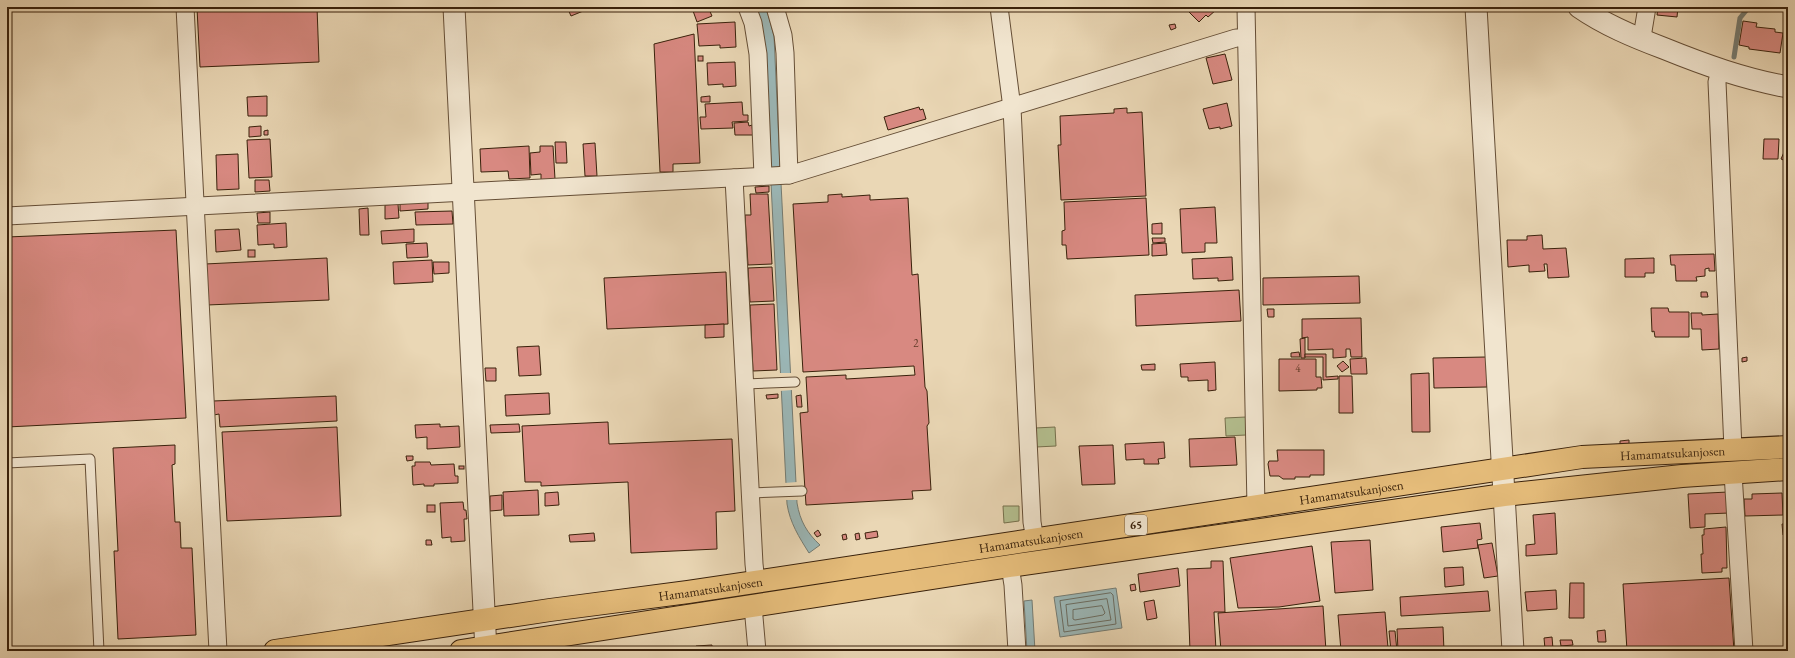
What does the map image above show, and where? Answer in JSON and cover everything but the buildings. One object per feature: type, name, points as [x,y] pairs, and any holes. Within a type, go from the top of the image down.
[{"type":"main road","name":"Hamamatsukanjosen","points":[[275,651],[485,619],[756,582],[1582,457],[1788,447]]},
{"type":"main road","name":"Hamamatsukanjosen","points":[[461,651],[486,649],[1010,566],[1504,495],[1682,476],[1788,469]]},
{"type":"street","points":[[185,7],[218,651]]},
{"type":"street","points":[[454,7],[486,649]]},
{"type":"street","points":[[747,7],[753,23],[758,54],[763,176]]},
{"type":"street","points":[[775,7],[783,35],[785,53],[789,175]]},
{"type":"street","points":[[999,7],[1012,108],[1032,522],[1035,540]]},
{"type":"street","points":[[1246,7],[1256,507]]},
{"type":"street","points":[[1476,7],[1513,651]]},
{"type":"street","points":[[1579,7],[1608,25],[1720,70],[1740,77],[1788,87]]},
{"type":"street","points":[[1640,39],[1643,31],[1647,7]]},
{"type":"street","points":[[7,216],[789,175],[1012,108],[1236,38],[1246,38]]},
{"type":"street","points":[[1720,70],[1717,82],[1733,449]]},
{"type":"street","points":[[734,178],[756,582]]},
{"type":"street","points":[[1733,473],[1744,651]]},
{"type":"street","points":[[1010,566],[1013,585],[1017,651]]},
{"type":"street","points":[[753,606],[757,651]]},
{"type":"lane","points":[[745,384],[794,382]]},
{"type":"lane","points":[[7,463],[90,459],[99,651]]},
{"type":"lane","points":[[750,493],[800,491]]},
{"type":"green space","points":[[1246,417],[1246,435],[1226,436],[1225,418]]},
{"type":"green space","points":[[1055,427],[1056,446],[1036,447],[1035,428]]},
{"type":"green space","points":[[1003,506],[1019,506],[1019,521],[1004,523]]},
{"type":"water","points":[[755,7],[766,7],[774,36],[780,168],[770,168],[764,37]]},
{"type":"water","points":[[771,183],[781,183],[797,503],[805,526],[811,536],[820,545],[809,553],[793,524],[787,504]]},
{"type":"water","points":[[1116,588],[1122,628],[1060,637],[1054,597]]},
{"type":"water","points":[[1032,600],[1035,651],[1027,651],[1024,601]]},
{"type":"pier","points":[[779,373],[792,373],[792,390],[780,391]]},
{"type":"pier","points":[[797,482],[798,500],[785,500],[784,483]]},
{"type":"waterway","points":[[1734,57],[1740,18],[1749,7]]}]
